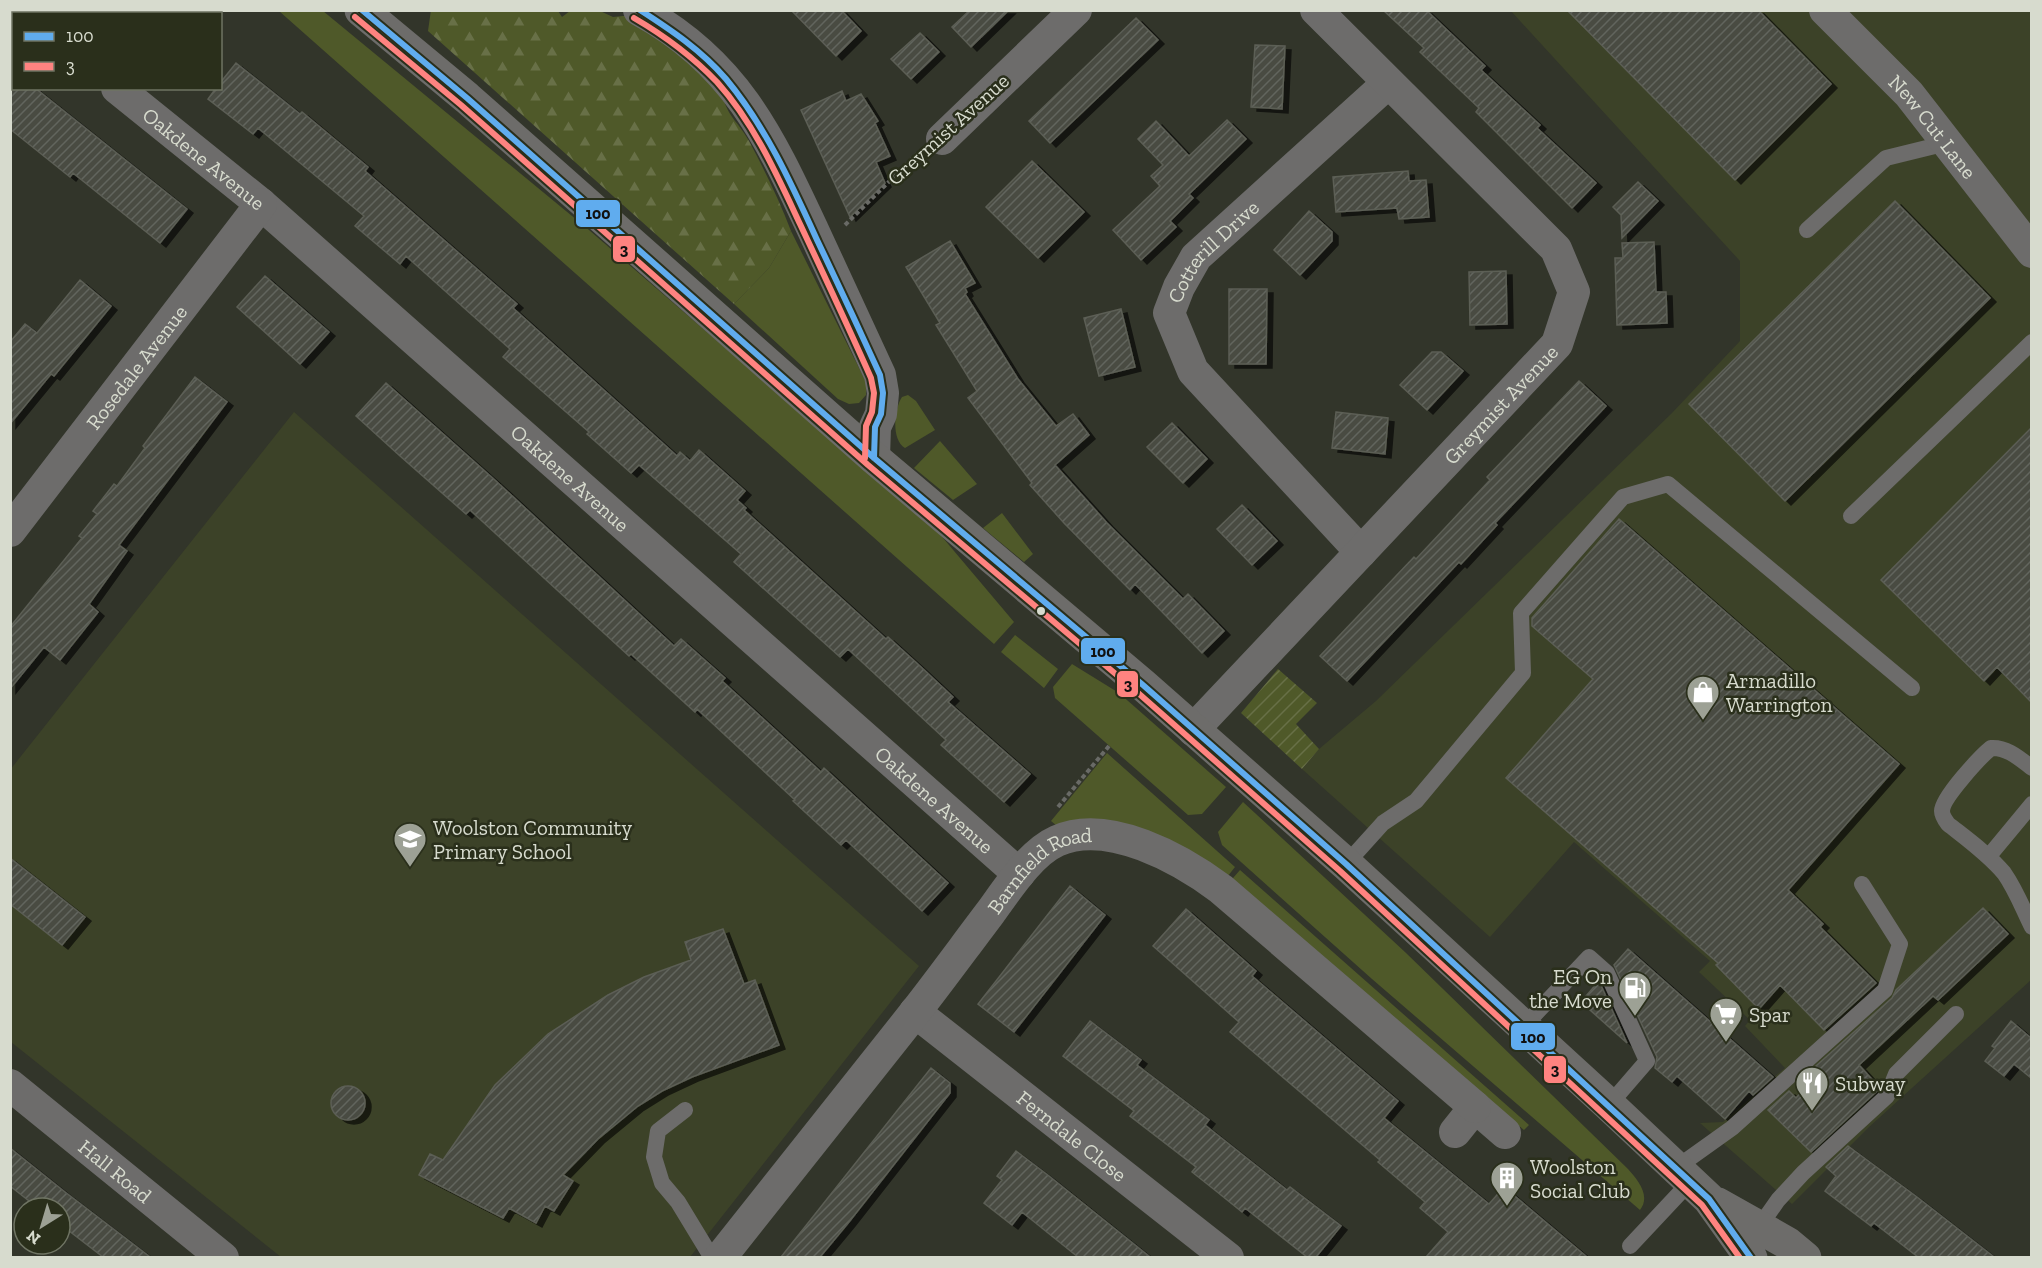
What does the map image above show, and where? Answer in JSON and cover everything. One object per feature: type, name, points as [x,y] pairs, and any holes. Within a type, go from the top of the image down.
[{"type":"main road","points":[[361,10],[467,98],[874,458],[1193,730],[1346,864],[1691,1183],[1749,1248],[1787,1243],[1805,1257]]},
{"type":"street","points":[[639,10],[666,25],[712,63],[749,106],[780,158],[880,375],[883,393],[880,414],[875,427],[874,458]]},
{"type":"street","name":"Greymist Avenue","points":[[942,139],[1076,10]]},
{"type":"street","name":"Greymist Avenue","points":[[1193,730],[1557,344],[1574,292],[1556,249],[1316,10]]},
{"type":"street","name":"New Cut Lane","points":[[1825,10],[1909,94],[2031,252]]},
{"type":"street","name":"Cotterill Drive","points":[[1361,552],[1193,371],[1169,312],[1179,286],[1196,257],[1388,83]]},
{"type":"street","name":"Oakdene Avenue","points":[[119,90],[261,204],[1019,874]]},
{"type":"street","name":"Rosedale Avenue","points":[[10,531],[261,204]]},
{"type":"street","name":"Barnfield Road","points":[[720,1257],[915,1012],[1019,874],[1043,848],[1059,840],[1081,834],[1127,840],[1178,861],[1200,873],[1505,1132]]},
{"type":"street","name":"Ferndale Close","points":[[915,1012],[1228,1257]]},
{"type":"street","name":"Hall Road","points":[[10,1084],[223,1257]]},
{"type":"street","points":[[1455,1132],[1475,1107]]},
{"type":"lane","points":[[1806,230],[1886,158],[1947,143]]},
{"type":"lane","points":[[1851,516],[2031,342]]},
{"type":"lane","points":[[1346,864],[1383,823],[1416,801],[1523,673],[1521,613],[1623,497],[1668,484],[1912,688]]},
{"type":"lane","points":[[2030,918],[2004,874],[1989,856],[1948,824],[1942,810],[1944,804],[1991,748],[2000,747],[2007,750],[2031,768]]},
{"type":"lane","points":[[1989,856],[2031,804]]},
{"type":"lane","points":[[1630,1246],[1691,1183],[1732,1128],[1885,990],[1900,944],[1862,884]]},
{"type":"lane","points":[[1523,1027],[1589,957],[1607,973],[1647,1060],[1609,1105]]},
{"type":"lane","points":[[1749,1248],[1778,1200],[1803,1173],[1887,1096],[1896,1074],[1956,1014]]},
{"type":"lane","points":[[685,1110],[658,1131],[654,1157],[662,1183],[678,1202],[712,1257]]},
{"type":"path","name":"Greymist Avenue","points":[[822,249],[920,151],[927,152],[942,139]]},
{"type":"path","points":[[1057,808],[1109,746]]},
{"type":"shaded area","points":[[1511,11],[2031,11],[2031,980],[1869,1127],[1792,1204],[1700,1123],[1723,1122],[1785,1068],[1745,1026],[1750,1020],[1699,972],[1710,961],[1574,842],[1490,937],[1302,769],[1319,749],[1376,701],[1672,413],[1740,341],[1740,261]]},
{"type":"shaded area","name":"Woolston Community Primary School","points":[[294,412],[919,966],[690,1257],[281,1257],[11,1042],[10,770]]},
{"type":"green space","points":[[431,10],[558,11],[562,17],[570,11],[600,11],[613,17],[633,15],[646,22],[722,93],[730,113],[761,163],[791,231],[769,268],[734,304],[428,31]]},
{"type":"green space","points":[[279,11],[323,11],[589,230],[938,532],[1014,622],[994,644]]},
{"type":"green space","points":[[791,231],[866,382],[866,395],[859,403],[849,404],[838,399],[734,304],[769,268]]},
{"type":"green space","points":[[908,395],[916,401],[935,430],[905,448],[898,438],[895,424],[899,402],[902,397]]},
{"type":"green space","points":[[940,441],[977,484],[953,500],[914,468]]},
{"type":"green space","points":[[1002,513],[1033,554],[1024,562],[983,528]]},
{"type":"green space","points":[[1015,635],[1058,669],[1044,688],[1001,652]]},
{"type":"green space","points":[[1072,664],[1119,693],[1226,787],[1202,814],[1188,815],[1055,698],[1053,687]]},
{"type":"green space","points":[[1278,669],[1317,703],[1296,724],[1319,749],[1302,769],[1241,713]]},
{"type":"green space","points":[[1107,753],[1235,867],[1224,881],[1057,826],[1051,821]]},
{"type":"green space","points":[[1243,802],[1405,952],[1628,1169],[1644,1194],[1640,1210],[1372,979],[1222,845],[1218,832]]},
{"type":"green space","points":[[1240,870],[1529,1125],[1524,1130],[1227,885]]},
{"type":"building","points":[[791,10],[841,10],[861,31],[836,56]]},
{"type":"building","points":[[970,10],[1009,10],[971,47],[952,27]]},
{"type":"building","points":[[1383,10],[1426,10],[1485,66],[1481,70],[1540,125],[1537,128],[1596,183],[1572,208],[1476,112],[1479,108],[1420,52],[1424,48]]},
{"type":"building","points":[[1567,10],[1758,10],[1831,84],[1735,180]]},
{"type":"building","points":[[1136,18],[1158,40],[1050,143],[1029,121]]},
{"type":"building","points":[[920,33],[939,52],[911,79],[891,59]]},
{"type":"building","points":[[1255,45],[1285,46],[1282,109],[1251,107]]},
{"type":"building","points":[[236,63],[300,114],[302,112],[368,167],[365,171],[517,304],[513,308],[677,456],[680,452],[690,461],[699,450],[745,491],[737,500],[746,508],[744,510],[886,639],[888,637],[920,666],[953,697],[948,702],[1030,774],[1004,802],[941,745],[946,740],[848,649],[840,657],[734,562],[741,554],[639,465],[631,473],[587,434],[589,432],[503,357],[510,349],[406,256],[400,264],[355,226],[364,216],[258,128],[253,134],[208,99],[215,90],[222,90],[222,80]]},
{"type":"building","points":[[10,88],[12,90],[38,90],[187,209],[160,243],[73,173],[70,177],[10,129]]},
{"type":"building","points":[[842,91],[846,101],[861,94],[878,121],[875,123],[890,156],[876,162],[885,183],[850,217],[801,110]]},
{"type":"building","points":[[1227,120],[1246,139],[1189,194],[1193,198],[1170,221],[1176,227],[1141,260],[1113,230],[1160,186],[1151,176],[1163,165],[1138,139],[1156,121],[1189,156]]},
{"type":"building","points":[[1032,161],[1084,212],[1038,258],[986,207]]},
{"type":"building","points":[[1408,171],[1409,181],[1426,180],[1429,217],[1399,219],[1397,208],[1336,212],[1333,177]]},
{"type":"building","points":[[1638,182],[1658,201],[1622,238],[1621,215],[1613,207]]},
{"type":"building","points":[[1895,201],[1990,298],[1785,501],[1689,404]]},
{"type":"building","points":[[1309,211],[1332,232],[1332,241],[1300,275],[1274,250]]},
{"type":"building","points":[[950,241],[975,283],[965,288],[967,292],[965,294],[1018,379],[1056,426],[1073,414],[1089,435],[1055,465],[1107,523],[1183,599],[1188,594],[1224,631],[1202,653],[1135,584],[1130,590],[1064,523],[1030,485],[1032,483],[968,398],[977,391],[936,325],[940,323],[906,267]]},
{"type":"building","points":[[1654,242],[1656,292],[1666,292],[1667,323],[1617,325],[1615,258],[1623,258],[1622,243]]},
{"type":"building","points":[[1506,271],[1507,324],[1470,325],[1469,272]]},
{"type":"building","points":[[265,276],[329,332],[300,364],[237,307]]},
{"type":"building","points":[[80,280],[111,306],[54,376],[51,374],[10,424],[10,342],[25,324],[37,333]]},
{"type":"building","points":[[1229,289],[1267,289],[1266,364],[1229,364]]},
{"type":"building","points":[[1121,309],[1135,367],[1099,376],[1084,318]]},
{"type":"building","points":[[1432,352],[1441,352],[1463,371],[1427,410],[1400,385]]},
{"type":"building","points":[[195,377],[227,402],[119,545],[127,551],[89,604],[98,612],[60,660],[44,647],[10,689],[10,627],[82,538],[79,536],[97,514],[93,511],[114,484],[117,486],[145,448],[143,446]]},
{"type":"building","points":[[1579,381],[1606,406],[1495,523],[1497,525],[1461,564],[1459,562],[1347,681],[1320,656],[1414,557],[1416,559],[1490,480],[1487,477]]},
{"type":"building","points":[[386,383],[496,481],[674,646],[681,639],[725,678],[722,681],[821,772],[824,768],[948,883],[922,911],[846,840],[841,845],[697,709],[695,712],[631,654],[629,656],[470,510],[466,514],[356,416]]},
{"type":"building","points":[[1336,412],[1388,418],[1385,454],[1332,448]]},
{"type":"building","points":[[1172,423],[1207,459],[1183,483],[1147,447]]},
{"type":"building","points":[[2031,428],[2031,702],[1997,667],[1984,681],[1881,580]]},
{"type":"building","points":[[1242,505],[1277,541],[1252,565],[1217,529]]},
{"type":"building","name":"Armadillo Warrington","points":[[1619,519],[1899,764],[1788,890],[1823,924],[1820,927],[1876,983],[1824,1030],[1780,985],[1759,1009],[1716,965],[1718,963],[1506,778],[1593,679],[1532,626],[1532,618]]},
{"type":"building","points":[[10,858],[85,917],[62,945],[10,904]]},
{"type":"building","points":[[1070,886],[1105,915],[1014,1032],[978,1004]]},
{"type":"building","points":[[1983,908],[2008,934],[1938,1000],[1933,996],[1859,1065],[1879,1087],[1878,1090],[1811,1152],[1768,1110],[1789,1091],[1796,1098],[1821,1071],[1816,1066],[1892,998],[1896,990]]},
{"type":"building","points":[[1186,909],[1256,971],[1252,976],[1398,1101],[1384,1118],[1489,1204],[1504,1187],[1587,1257],[1426,1257],[1448,1232],[1420,1208],[1425,1202],[1378,1162],[1380,1160],[1230,1032],[1239,1022],[1153,946]]},
{"type":"building","points":[[723,929],[744,984],[755,980],[779,1045],[692,1077],[662,1091],[638,1106],[598,1139],[563,1175],[573,1181],[554,1211],[545,1206],[536,1223],[509,1208],[503,1218],[419,1175],[430,1154],[443,1160],[495,1085],[548,1034],[608,995],[644,977],[691,960],[685,942]]},
{"type":"building","points":[[1628,949],[1773,1077],[1753,1095],[1749,1091],[1725,1119],[1677,1076],[1672,1082],[1655,1068],[1657,1057],[1614,965]]},
{"type":"building","points":[[1599,981],[1627,1043],[1581,1002]]},
{"type":"building","points":[[1090,1021],[1141,1060],[1137,1065],[1209,1120],[1205,1125],[1287,1190],[1290,1187],[1341,1226],[1316,1257],[1307,1257],[1245,1208],[1242,1212],[1192,1172],[1196,1167],[1130,1116],[1134,1111],[1063,1056]]},
{"type":"building","points":[[2011,1021],[2031,1038],[2031,1078],[2014,1064],[2004,1076],[1985,1061],[1995,1048],[1992,1046]]},
{"type":"building","points":[[931,1068],[950,1083],[950,1093],[849,1222],[820,1257],[781,1257]]},
{"type":"building","points":[[348,1086],[360,1091],[365,1103],[360,1115],[348,1120],[336,1115],[331,1103],[336,1091]]},
{"type":"building","points":[[1848,1146],[1994,1257],[1918,1257],[1874,1223],[1871,1226],[1825,1191],[1836,1176],[1826,1167]]},
{"type":"building","points":[[10,1148],[70,1196],[23,1196],[10,1186]]},
{"type":"building","points":[[1016,1151],[1150,1257],[1078,1257],[1022,1212],[1012,1225],[984,1203],[1002,1180],[997,1176]]},
{"type":"building","points":[[72,1197],[150,1257],[103,1257],[72,1233]]},
{"type":"transit line","name":"100","points":[[362,10],[467,98],[874,458],[1143,685],[1346,864],[1709,1199],[1751,1258]]},
{"type":"transit line","name":"100","points":[[640,10],[685,41],[726,79],[754,117],[777,157],[880,375],[883,393],[881,414],[875,427],[874,458]]},
{"type":"transit line","name":"3","points":[[355,17],[461,105],[868,465],[1137,692],[1340,871],[1702,1205],[1740,1258]]},
{"type":"transit line","name":"3","points":[[634,18],[678,47],[717,82],[742,115],[773,168],[871,378],[874,393],[872,412],[866,426],[865,458]]},
{"type":"place","name":"Armadillo Warrington","points":[[1703,721]]},
{"type":"place","name":"Woolston Community Primary School","points":[[410,868]]},
{"type":"place","name":"EG On the Move","points":[[1635,1017]]},
{"type":"place","name":"Spar","points":[[1726,1043]]},
{"type":"place","name":"Subway","points":[[1812,1112]]},
{"type":"place","name":"Woolston Social Club","points":[[1507,1207]]}]
